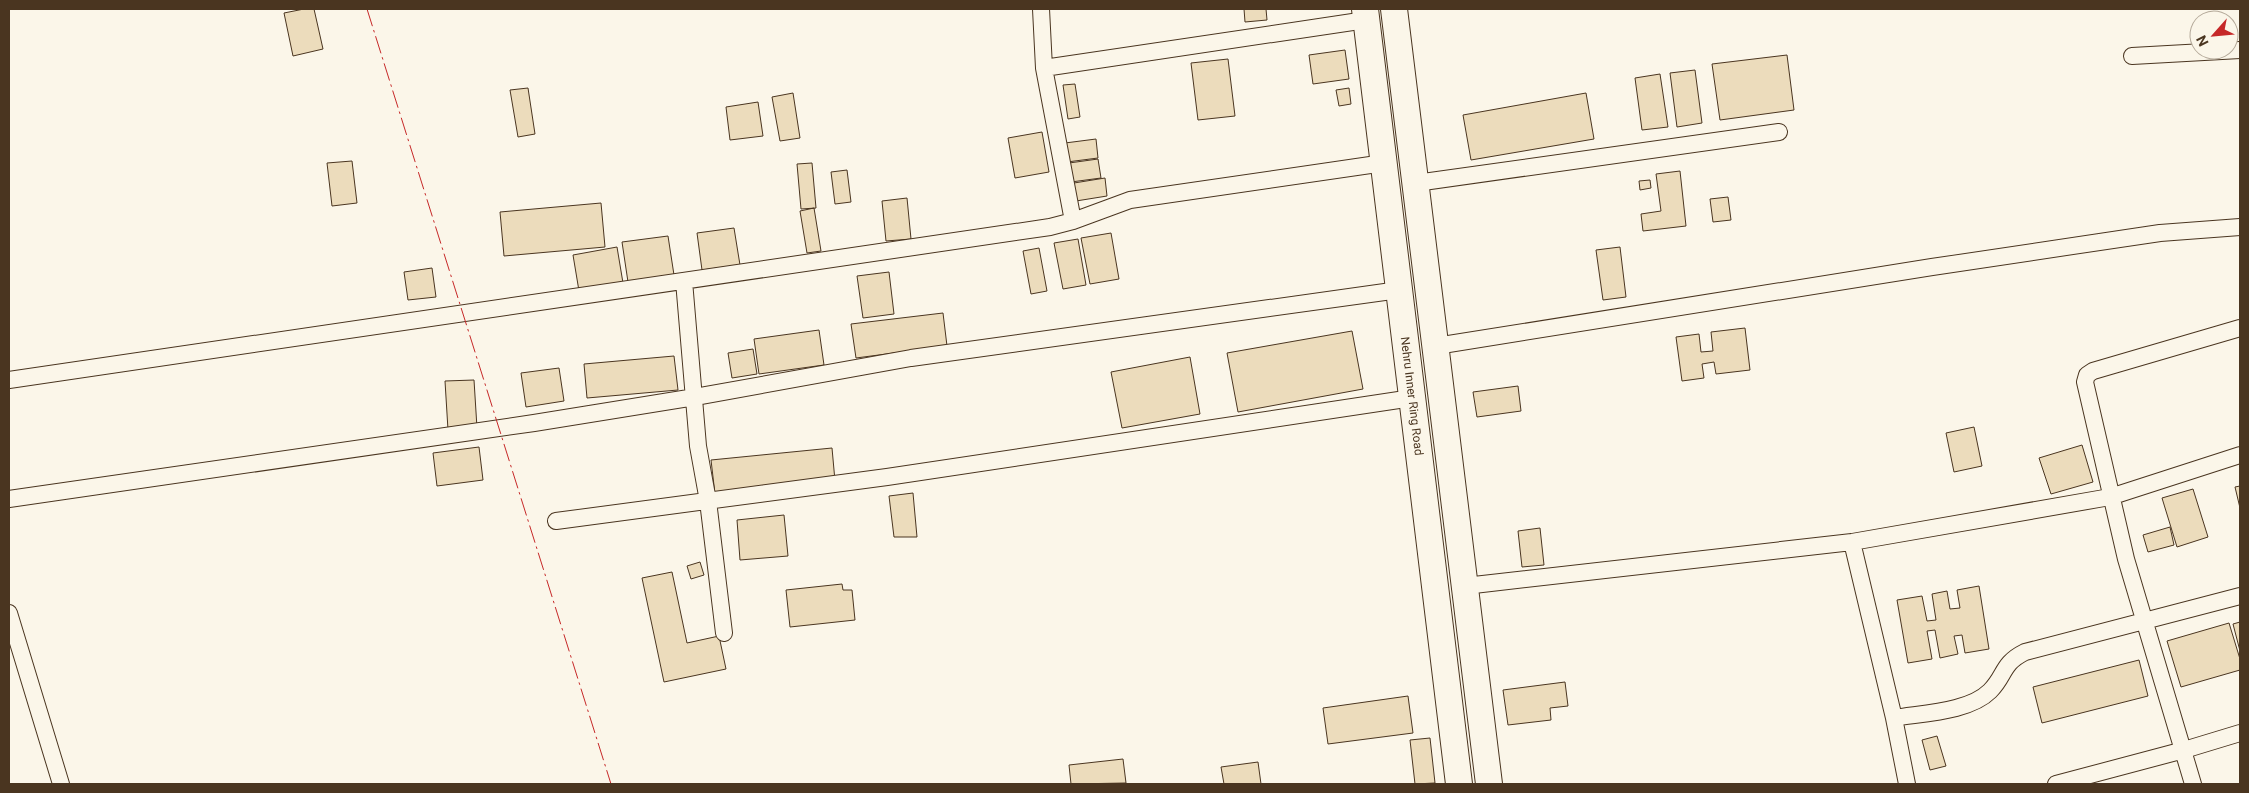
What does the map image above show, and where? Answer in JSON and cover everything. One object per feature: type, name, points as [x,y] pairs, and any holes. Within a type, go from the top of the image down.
[{"type":"main road","points":[[1394,9],[1489,784]]},
{"type":"main road","name":"Nehru Inner Ring Road","points":[[1366,14],[1459,784]]},
{"type":"street","points":[[1041,9],[1044,68],[1073,221]]},
{"type":"street","points":[[1044,68],[1366,14]]},
{"type":"street","points":[[2132,56],[2240,50]]},
{"type":"street","points":[[1416,183],[1778,132]]},
{"type":"street","points":[[9,380],[1050,227],[1073,221],[1130,200],[1384,163]]},
{"type":"street","points":[[1436,346],[1941,265],[2160,233],[2240,227]]},
{"type":"street","points":[[684,281],[698,446],[708,501],[724,633]]},
{"type":"street","points":[[9,499],[524,424],[695,397],[911,358],[1399,290]]},
{"type":"street","points":[[2193,784],[2126,559],[2084,382],[2087,375],[2093,370],[2240,328]]},
{"type":"street","points":[[556,521],[887,477],[1412,398]]},
{"type":"street","points":[[1465,586],[1852,542],[2110,497],[2240,455]]},
{"type":"street","points":[[1852,542],[1894,718],[1907,784]]},
{"type":"street","points":[[1894,718],[1967,705],[1989,691],[2006,666],[2014,658],[2025,652],[2240,596]]},
{"type":"street","points":[[9,613],[61,784]]},
{"type":"street","points":[[2056,784],[2240,733]]},
{"type":"building","points":[[314,9],[323,49],[293,56],[284,13]]},
{"type":"building","points":[[1244,9],[1266,9],[1267,20],[1245,22]]},
{"type":"building","points":[[1345,50],[1349,79],[1313,84],[1309,55]]},
{"type":"building","points":[[1787,55],[1794,110],[1720,120],[1712,64]]},
{"type":"building","points":[[1228,59],[1235,116],[1198,120],[1191,63]]},
{"type":"building","points":[[1695,70],[1702,123],[1677,127],[1670,73]]},
{"type":"building","points":[[1660,74],[1668,127],[1642,130],[1635,78]]},
{"type":"building","points":[[1075,84],[1080,117],[1068,119],[1063,85]]},
{"type":"building","points":[[528,88],[535,134],[518,137],[510,90]]},
{"type":"building","points":[[1349,88],[1351,104],[1339,106],[1336,90]]},
{"type":"building","points":[[793,93],[800,138],[780,141],[772,97]]},
{"type":"building","points":[[1586,93],[1594,139],[1471,160],[1463,115]]},
{"type":"building","points":[[758,102],[763,136],[730,140],[726,107]]},
{"type":"building","points":[[1042,132],[1049,172],[1015,178],[1008,138]]},
{"type":"building","points":[[1096,139],[1098,158],[1067,162],[1065,143]]},
{"type":"building","points":[[1098,159],[1101,178],[1071,182],[1069,163]]},
{"type":"building","points":[[352,161],[357,203],[332,206],[327,163]]},
{"type":"building","points":[[812,163],[816,208],[801,209],[797,164]]},
{"type":"building","points":[[847,170],[851,202],[835,204],[831,172]]},
{"type":"building","points":[[1680,171],[1686,226],[1643,231],[1641,214],[1661,211],[1656,174]]},
{"type":"building","points":[[1105,178],[1107,196],[1076,201],[1074,183]]},
{"type":"building","points":[[1650,180],[1651,188],[1640,190],[1639,181]]},
{"type":"building","points":[[1728,197],[1731,220],[1713,222],[1710,199]]},
{"type":"building","points":[[907,198],[911,239],[886,241],[882,201]]},
{"type":"building","points":[[601,203],[605,247],[504,256],[500,212]]},
{"type":"building","points":[[814,208],[821,251],[807,253],[800,211]]},
{"type":"building","points":[[734,228],[740,265],[702,270],[697,233]]},
{"type":"building","points":[[1111,233],[1119,279],[1090,284],[1081,238]]},
{"type":"building","points":[[668,236],[674,275],[628,282],[622,242]]},
{"type":"building","points":[[1078,239],[1086,285],[1063,289],[1054,243]]},
{"type":"building","points":[[617,247],[623,283],[579,291],[573,255]]},
{"type":"building","points":[[1620,247],[1626,297],[1603,300],[1596,250]]},
{"type":"building","points":[[1039,248],[1047,291],[1031,294],[1023,251]]},
{"type":"building","points":[[432,268],[436,297],[408,300],[404,272]]},
{"type":"building","points":[[889,272],[894,314],[863,318],[857,276]]},
{"type":"building","points":[[943,313],[947,346],[856,358],[851,324]]},
{"type":"building","points":[[1745,328],[1750,370],[1716,374],[1714,362],[1702,364],[1704,378],[1682,381],[1676,337],[1699,334],[1701,352],[1713,351],[1711,332]]},
{"type":"building","points":[[819,330],[824,365],[759,374],[754,339]]},
{"type":"building","points":[[1352,331],[1363,389],[1238,412],[1227,353]]},
{"type":"building","points":[[753,349],[757,374],[732,378],[728,353]]},
{"type":"building","points":[[674,356],[678,390],[587,398],[584,364]]},
{"type":"building","points":[[1190,357],[1200,414],[1122,428],[1111,372]]},
{"type":"building","points":[[559,368],[564,401],[526,407],[521,373]]},
{"type":"building","points":[[474,380],[477,428],[448,430],[445,381]]},
{"type":"building","points":[[1518,386],[1521,411],[1477,417],[1473,392]]},
{"type":"building","points":[[1974,427],[1982,466],[1954,472],[1946,433]]},
{"type":"building","points":[[2082,445],[2093,482],[2051,494],[2039,458]]},
{"type":"building","points":[[479,447],[483,480],[437,486],[433,453]]},
{"type":"building","points":[[832,448],[835,481],[715,494],[711,460]]},
{"type":"building","points":[[2240,486],[2240,508],[2235,487]]},
{"type":"building","points":[[2193,489],[2208,537],[2177,547],[2162,498]]},
{"type":"building","points":[[913,493],[917,537],[894,537],[889,496]]},
{"type":"building","points":[[784,515],[788,556],[740,560],[737,520]]},
{"type":"building","points":[[2170,527],[2174,545],[2148,552],[2143,535]]},
{"type":"building","points":[[1540,528],[1544,565],[1522,567],[1518,531]]},
{"type":"building","points":[[700,562],[704,575],[691,579],[687,566]]},
{"type":"building","points":[[672,572],[687,643],[719,636],[726,669],[664,682],[642,578]]},
{"type":"building","points":[[842,584],[843,590],[852,590],[855,620],[790,627],[786,590]]},
{"type":"building","points":[[1979,586],[1989,649],[1965,653],[1962,635],[1954,636],[1958,654],[1940,658],[1935,630],[1927,631],[1932,659],[1908,663],[1897,600],[1922,596],[1927,621],[1936,620],[1932,594],[1947,591],[1950,609],[1960,608],[1957,590]]},
{"type":"building","points":[[2240,622],[2240,651],[2233,624]]},
{"type":"building","points":[[2229,623],[2240,659],[2240,670],[2181,687],[2167,641]]},
{"type":"building","points":[[2139,660],[2148,696],[2042,723],[2033,687]]},
{"type":"building","points":[[1565,682],[1568,706],[1550,708],[1551,720],[1508,725],[1503,690]]},
{"type":"building","points":[[1408,696],[1413,733],[1328,744],[1323,708]]},
{"type":"building","points":[[1937,736],[1946,766],[1930,770],[1922,740]]},
{"type":"building","points":[[1430,738],[1435,783],[1415,784],[1410,740]]},
{"type":"building","points":[[1123,759],[1126,783],[1071,784],[1069,765]]},
{"type":"building","points":[[1258,762],[1261,784],[1224,784],[1221,767]]},
{"type":"power","points":[[367,9],[611,784]]}]
